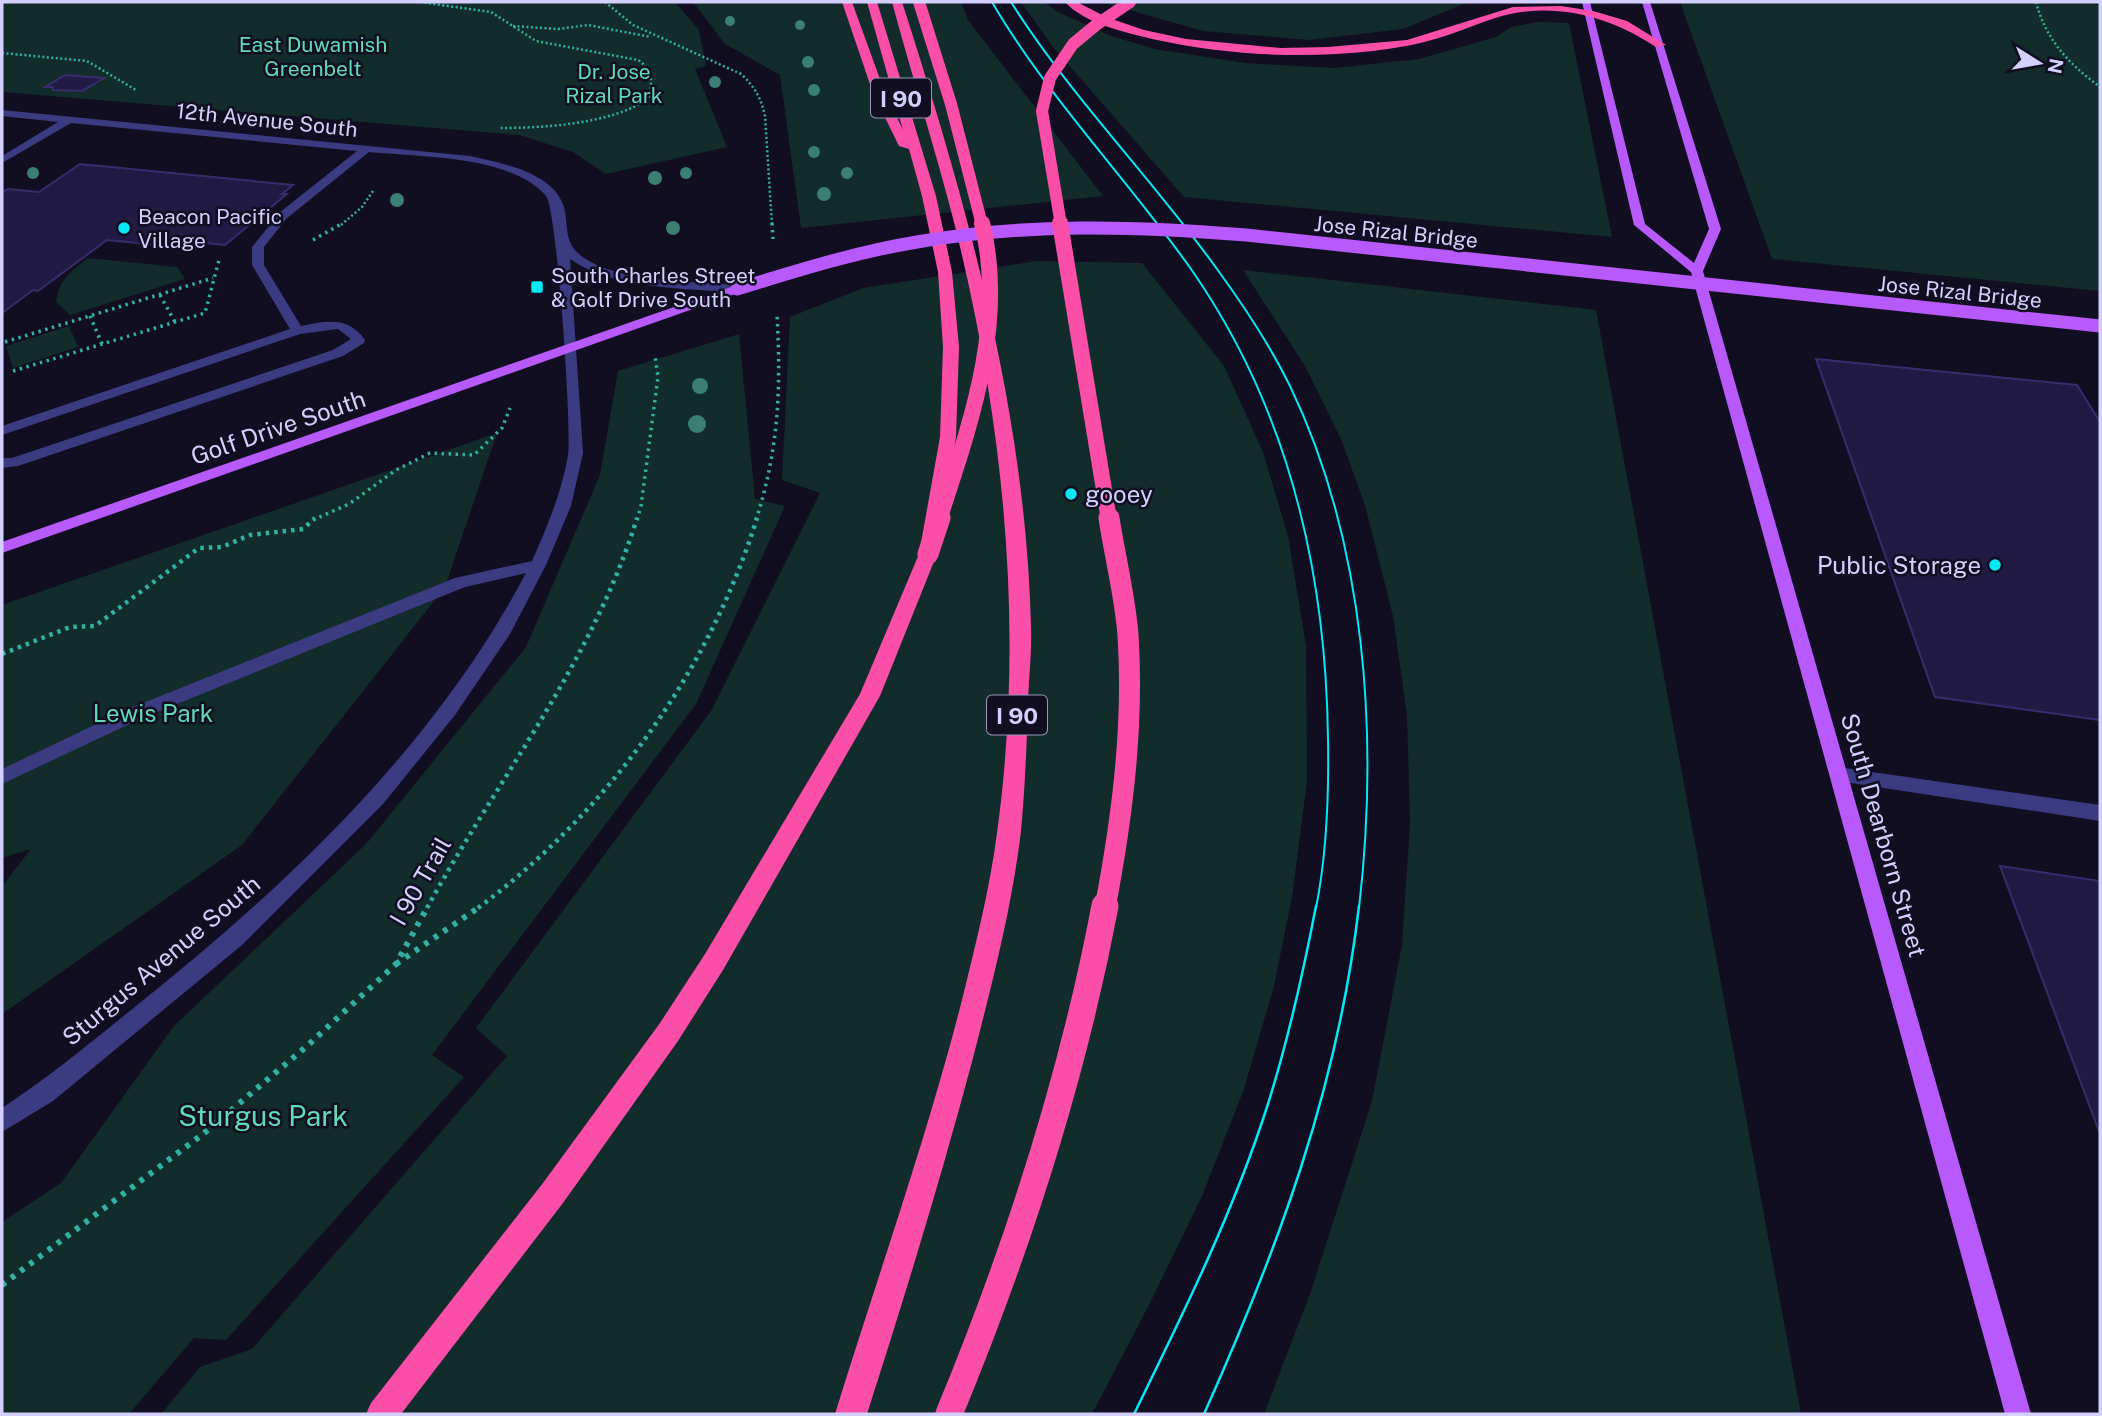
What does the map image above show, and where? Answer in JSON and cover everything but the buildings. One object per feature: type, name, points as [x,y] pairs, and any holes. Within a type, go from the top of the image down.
[{"type":"highway","points":[[847,2],[879,93],[929,196]]},
{"type":"highway","name":"I 90","points":[[382,1414],[553,1193],[669,1032],[714,962],[870,696],[928,554],[948,437],[951,347],[945,272],[929,196],[872,2]]},
{"type":"highway","points":[[1069,2],[1102,19],[1169,38],[1228,48],[1290,52],[1345,50],[1407,43],[1440,35],[1500,13],[1526,9],[1590,14],[1626,24],[1660,44]]},
{"type":"highway","points":[[949,1414],[976,1349],[1040,1161],[1089,991],[1116,843],[1128,732],[1128,634],[1042,111],[1051,76],[1078,39],[1108,15],[1130,2]]},
{"type":"highway","points":[[1479,20],[1507,2]]},
{"type":"highway","points":[[902,3],[954,117],[990,256],[992,280],[983,366],[962,446],[928,554]]},
{"type":"highway","name":"I 90","points":[[851,1414],[898,1273],[946,1110],[983,965],[1009,833],[1021,624],[1010,487],[990,359],[967,247],[902,3]]},
{"type":"main road","points":[[1586,2],[1640,225],[1697,271],[1715,229],[1646,2]]},
{"type":"main road","name":"Jose Rizal Bridge","points":[[569,349],[694,303],[839,259],[918,242],[1020,229],[1129,227],[1260,237],[2100,326]]},
{"type":"main road","name":"South Dearborn Street","points":[[1697,271],[2018,1414]]},
{"type":"main road","name":"Golf Drive South","points":[[2,548],[569,349]]},
{"type":"street","name":"12th Avenue South","points":[[2,113],[470,159],[509,167],[526,175]]},
{"type":"street","points":[[2,160],[68,120]]},
{"type":"street","points":[[297,331],[258,265],[258,247],[282,217],[366,149]]},
{"type":"street","name":"Sturgus Avenue South","points":[[2,1121],[45,1093],[235,939],[376,799],[449,710],[504,630],[538,565],[562,506],[576,453],[563,241],[556,204],[550,193],[526,175]]},
{"type":"street","points":[[261,215],[282,217]]},
{"type":"street","points":[[563,241],[574,258],[596,269],[632,277],[737,289]]},
{"type":"street","points":[[2,431],[297,331],[338,323],[352,329],[359,340],[338,353],[13,463],[2,463]]},
{"type":"street","points":[[2,777],[134,714],[461,582],[538,565]]},
{"type":"street","points":[[1838,774],[2100,813]]},
{"type":"path","points":[[420,2],[491,12],[536,41],[643,62],[653,78],[650,96],[633,108],[548,128],[492,129]]},
{"type":"path","points":[[605,2],[633,25],[741,74],[753,85],[761,99],[765,116],[774,250]]},
{"type":"path","points":[[2036,2],[2039,18],[2049,37],[2075,70],[2100,87]]},
{"type":"path","points":[[513,26],[557,29],[591,25],[606,31],[616,28],[632,35],[656,37]]},
{"type":"path","points":[[2,53],[87,61],[142,93]]},
{"type":"path","points":[[310,242],[353,216],[370,197]]},
{"type":"path","points":[[13,371],[205,313],[220,253]]},
{"type":"path","points":[[5,342],[214,278]]},
{"type":"path","points":[[160,295],[175,322]]},
{"type":"path","points":[[396,964],[499,892],[581,815],[646,741],[699,661],[727,600],[755,528],[770,471],[778,423],[777,304]]},
{"type":"path","points":[[90,316],[102,344]]},
{"type":"path","name":"I 90 Trail","points":[[2,1284],[203,1134],[307,1046],[396,964],[443,878],[591,635],[622,567],[641,506],[658,377],[654,352]]},
{"type":"path","points":[[2,654],[70,627],[95,626],[198,548],[222,547],[250,535],[303,529],[317,517],[349,504],[396,470],[430,453],[474,455],[494,435],[510,414],[510,408]]},
{"type":"green space","name":"Dr. Jose Rizal Park","points":[[2,2],[675,2],[699,30],[706,66],[695,69],[727,147],[606,174],[573,152],[519,135],[2,92]]},
{"type":"green space","points":[[693,2],[961,2],[968,20],[1103,196],[801,228],[780,75],[725,44]]},
{"type":"green space","points":[[1021,2],[1044,2],[1058,12],[1111,36],[1155,49],[1245,63],[1335,68],[1419,59],[1496,37],[1511,27],[1538,22],[1569,23],[1612,237],[1184,197],[1053,47]]},
{"type":"green space","points":[[1101,2],[1468,2],[1403,29],[1309,40],[1203,31]]},
{"type":"green space","points":[[1680,2],[2100,2],[2100,291],[1772,259]]},
{"type":"green space","points":[[88,258],[177,267],[185,279],[70,315],[56,302],[57,295],[67,277]]},
{"type":"green space","points":[[1037,261],[1142,263],[1224,366],[1263,452],[1288,536],[1306,646],[1307,781],[1292,897],[1274,986],[1244,1089],[1202,1196],[1092,1414],[161,1414],[200,1367],[252,1349],[507,1056],[476,1028],[711,711],[820,493],[782,480],[790,317],[863,288]]},
{"type":"green space","points":[[1243,270],[1596,310],[1801,1414],[1264,1414],[1310,1294],[1372,1101],[1402,945],[1410,824],[1407,715],[1393,616],[1365,505],[1341,439],[1305,366]]},
{"type":"green space","points":[[69,326],[78,347],[13,368],[6,346]]},
{"type":"green space","name":"Sturgus Park","points":[[739,334],[755,499],[785,506],[696,704],[432,1055],[464,1077],[226,1340],[194,1338],[129,1414],[2,1414],[2,1222],[61,1183],[174,1026],[367,843],[526,647],[600,475],[618,371]]},
{"type":"green space","name":"Lewis Park","points":[[497,433],[445,587],[242,845],[2,1014],[2,886],[31,849],[2,858],[2,605]]},
{"type":"tram line","points":[[992,2],[1013,37],[1062,104],[1191,269],[1225,322],[1253,377],[1276,434],[1295,493],[1309,553],[1326,676],[1328,802],[1323,866],[1316,908]]},
{"type":"tram line","points":[[1011,2],[1059,71],[1192,235],[1237,297],[1290,386],[1316,447],[1336,510],[1351,575],[1360,642],[1366,709],[1367,776],[1359,908]]},
{"type":"tram line","points":[[1134,1414],[1206,1263],[1254,1147],[1288,1032],[1316,906]]},
{"type":"tram line","points":[[1204,1414],[1256,1290],[1301,1166],[1336,1039],[1359,906]]},
{"type":"place","name":"Beacon Pacific Village","points":[[124,228]]},
{"type":"place","name":"South Charles Street & Golf Drive South","points":[[537,287]]},
{"type":"place","name":"gooey","points":[[1071,494]]},
{"type":"place","name":"Public Storage","points":[[1995,565]]},
{"type":"park label","name":"East Duwamish Greenbelt","points":[[313,56]]}]
